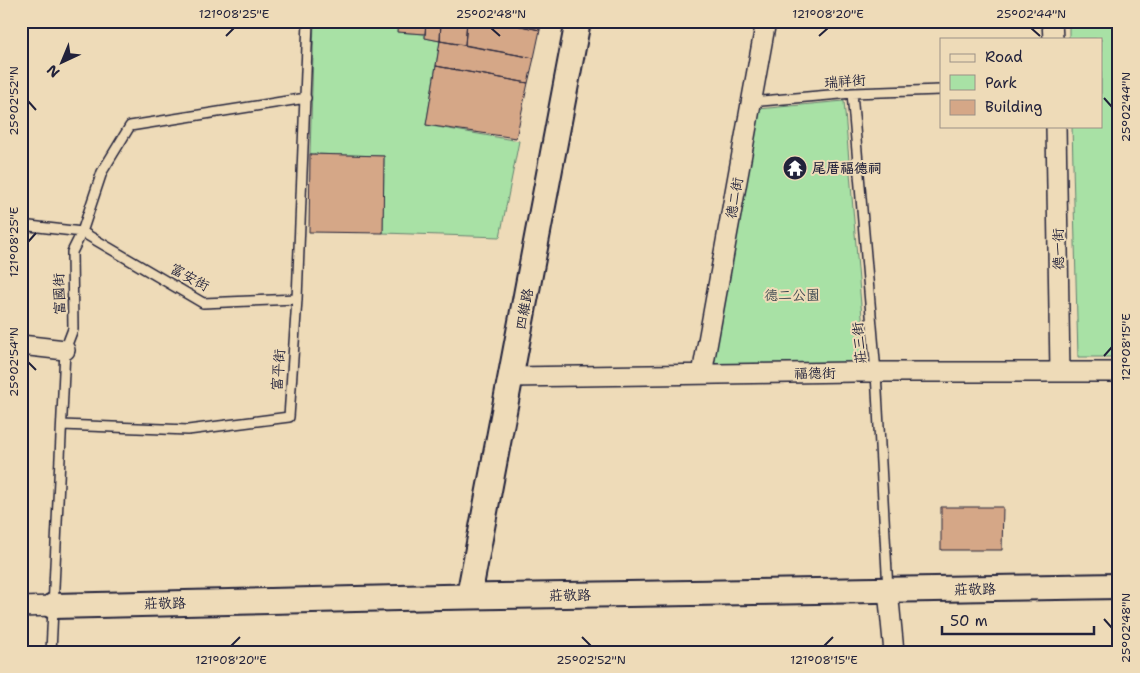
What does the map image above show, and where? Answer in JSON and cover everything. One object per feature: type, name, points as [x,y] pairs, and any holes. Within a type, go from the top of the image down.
[{"type":"street","name":"四維路","points":[[469,596],[578,21]]},
{"type":"street","name":"德二街","points":[[702,374],[766,21]]},
{"type":"street","points":[[1052,21],[1053,38]]},
{"type":"street","name":"德一街","points":[[1056,128],[1060,372]]},
{"type":"street","points":[[21,345],[65,350]]},
{"type":"street","name":"福德街","points":[[511,377],[1119,372]]},
{"type":"street","name":"莊敬路","points":[[21,607],[469,596],[1119,586]]},
{"type":"street","points":[[888,590],[894,652]]},
{"type":"lane","name":"富平街","points":[[62,425],[188,430],[289,417],[297,299],[308,21]]},
{"type":"lane","name":"瑞祥街","points":[[751,102],[852,94],[940,90]]},
{"type":"lane","name":"莊三街","points":[[852,94],[876,373],[888,590]]},
{"type":"lane","name":"富國街","points":[[51,652],[65,350],[73,329],[72,252],[82,232],[102,172],[130,126],[306,98]]},
{"type":"lane","points":[[21,225],[82,232]]},
{"type":"lane","name":"富安街","points":[[82,232],[204,303],[297,299]]},
{"type":"green space","points":[[314,21],[398,23],[398,32],[425,34],[425,38],[440,41],[426,125],[519,141],[500,237],[383,233],[384,156],[310,154]]},
{"type":"green space","points":[[1069,21],[1119,21],[1119,357],[1078,357],[1072,128],[1102,128],[1102,38],[1069,38]]},
{"type":"green space","name":"德二公園","points":[[844,101],[866,365],[710,366],[758,109]]},
{"type":"building","points":[[398,21],[426,21],[425,34],[397,32]]},
{"type":"building","points":[[426,21],[441,21],[440,41],[425,38]]},
{"type":"building","points":[[441,21],[467,21],[465,45],[440,41]]},
{"type":"building","points":[[467,21],[497,21],[540,30],[534,58],[465,45]]},
{"type":"building","points":[[497,21],[542,21],[540,30]]},
{"type":"building","points":[[440,41],[534,58],[528,83],[436,66]]},
{"type":"building","points":[[436,66],[528,83],[516,138],[426,125]]},
{"type":"building","points":[[310,154],[384,156],[383,233],[309,232]]},
{"type":"building","points":[[941,507],[1003,507],[1002,550],[941,550]]},
{"type":"place","name":"尾厝福德祠","points":[[795,168]]}]
